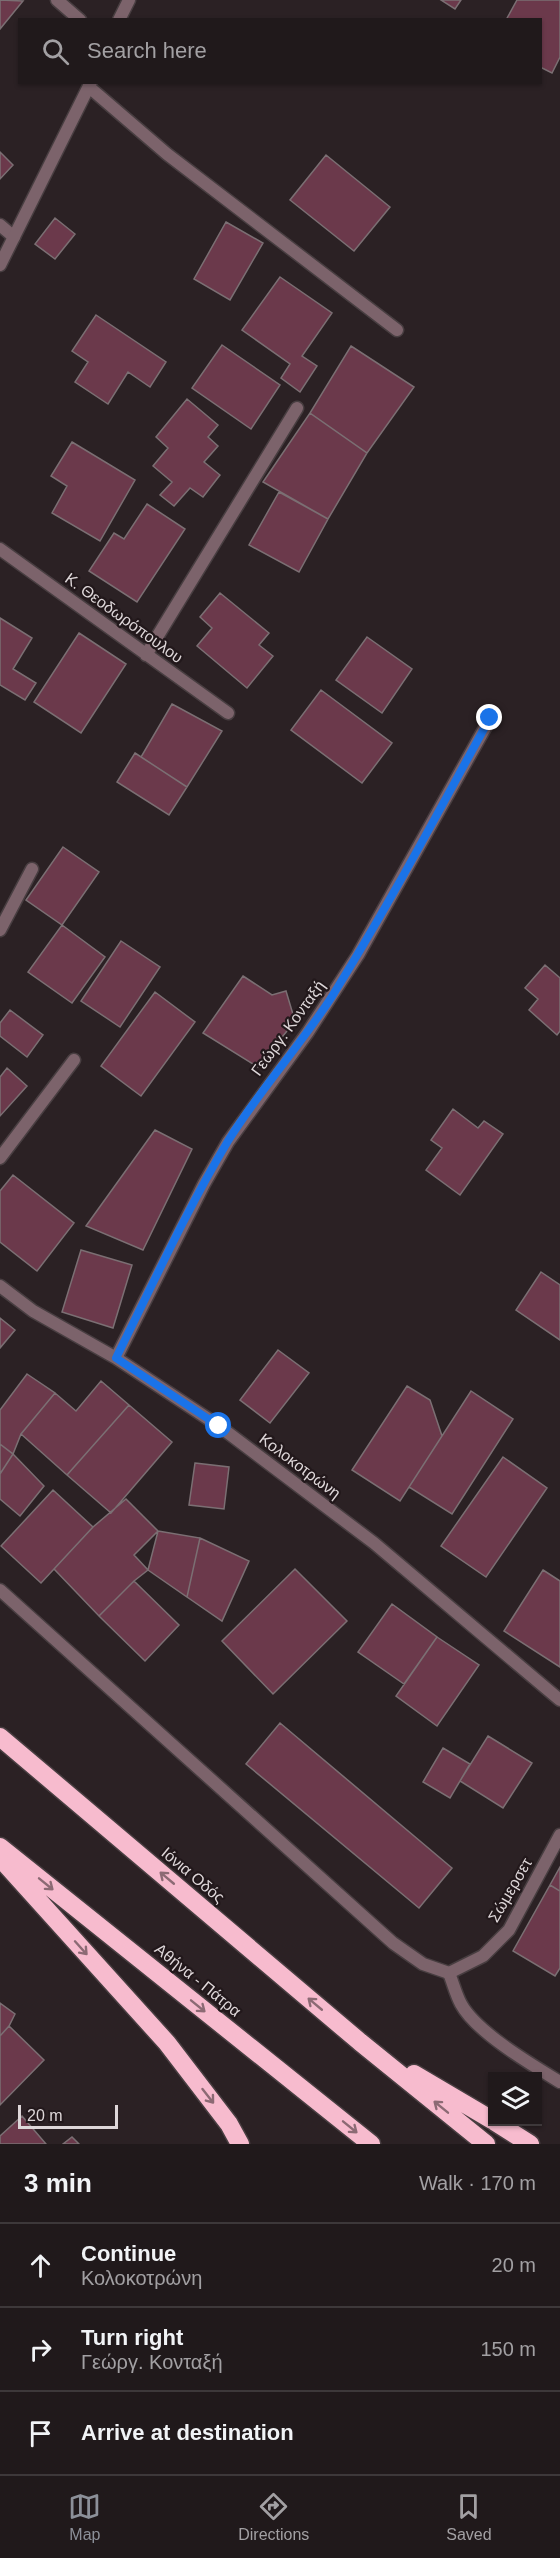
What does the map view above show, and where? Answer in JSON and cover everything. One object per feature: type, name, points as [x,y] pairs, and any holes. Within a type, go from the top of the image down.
[{"type":"highway","name":"Ιόνια Οδός","points":[[0,1737],[360,2042]]},
{"type":"highway","name":"Αθήνα - Πάτρα","points":[[0,1847],[371,2144]]},
{"type":"highway","points":[[0,1858],[167,2043],[229,2124],[240,2144]]},
{"type":"highway","points":[[360,2042],[488,2117]]},
{"type":"highway","points":[[360,2042],[486,2144]]},
{"type":"highway","points":[[502,2126],[530,2144]]},
{"type":"street","points":[[57,0],[78,18]]},
{"type":"street","points":[[119,18],[129,0]]},
{"type":"street","points":[[0,265],[90,85],[167,154],[397,330]]},
{"type":"street","points":[[0,225],[14,237]]},
{"type":"street","points":[[147,655],[297,408]]},
{"type":"street","name":"Κ. Θεοδωρόπουλου","points":[[0,549],[228,713]]},
{"type":"street","name":"Γεώργ. Κονταξή","points":[[116,1358],[204,1184],[228,1142],[243,1118],[308,1032],[358,955],[490,718]]},
{"type":"street","points":[[0,930],[32,869]]},
{"type":"street","points":[[0,1158],[74,1060]]},
{"type":"street","name":"Κολοκοτρώνη","points":[[0,1287],[33,1311],[116,1358],[219,1426],[374,1543],[560,1700]]},
{"type":"street","points":[[0,1590],[393,1943],[423,1964],[449,1973],[461,2005],[481,2026],[508,2049],[560,2082]]},
{"type":"street","name":"Σώμερσετ","points":[[449,1973],[483,1956],[509,1930],[560,1835]]},
{"type":"building","points":[[0,0],[23,1],[0,29]]},
{"type":"building","points":[[441,0],[461,0],[455,9]]},
{"type":"building","points":[[517,0],[560,0],[560,57],[552,73],[542,68],[542,18],[507,18]]},
{"type":"building","points":[[0,152],[13,165],[0,179]]},
{"type":"building","points":[[326,155],[390,207],[354,251],[290,200]]},
{"type":"building","points":[[55,218],[75,234],[55,259],[35,244]]},
{"type":"building","points":[[226,222],[263,243],[230,300],[194,279]]},
{"type":"building","points":[[280,277],[332,313],[302,356],[317,366],[300,392],[281,378],[290,364],[242,330]]},
{"type":"building","points":[[96,315],[166,362],[150,387],[128,372],[108,404],[75,382],[88,362],[72,351]]},
{"type":"building","points":[[222,345],[280,385],[251,429],[192,388]]},
{"type":"building","points":[[351,346],[414,387],[367,453],[310,413]]},
{"type":"building","points":[[187,399],[218,425],[208,437],[218,446],[204,462],[220,475],[203,497],[190,488],[174,506],[160,495],[172,482],[153,466],[168,448],[156,437]]},
{"type":"building","points":[[310,413],[367,453],[328,519],[263,482]]},
{"type":"building","points":[[72,442],[135,480],[100,541],[52,513],[67,486],[51,476]]},
{"type":"building","points":[[279,492],[328,519],[299,572],[249,545]]},
{"type":"building","points":[[147,504],[185,529],[137,602],[89,571],[114,533],[124,539]]},
{"type":"building","points":[[220,593],[269,633],[259,645],[273,656],[247,688],[197,646],[212,628],[200,617]]},
{"type":"building","points":[[0,618],[32,638],[13,669],[36,683],[25,700],[0,685]]},
{"type":"building","points":[[79,633],[126,664],[81,733],[34,702]]},
{"type":"building","points":[[367,637],[412,669],[382,713],[336,680]]},
{"type":"building","points":[[321,690],[392,743],[362,783],[291,730]]},
{"type":"building","points":[[172,704],[222,731],[187,787],[141,757]]},
{"type":"building","points":[[135,753],[187,787],[169,815],[117,782]]},
{"type":"building","points":[[63,847],[99,872],[62,925],[26,900]]},
{"type":"building","points":[[62,925],[105,957],[72,1003],[28,972]]},
{"type":"building","points":[[121,941],[160,967],[120,1027],[81,1001]]},
{"type":"building","points":[[545,965],[560,978],[560,1031],[557,1035],[529,1010],[538,999],[525,988]]},
{"type":"building","points":[[243,976],[272,995],[286,991],[295,1021],[258,1067],[203,1033]]},
{"type":"building","points":[[155,992],[195,1022],[141,1096],[101,1066]]},
{"type":"building","points":[[10,1010],[43,1035],[27,1057],[0,1036],[0,1023]]},
{"type":"building","points":[[7,1068],[27,1086],[0,1116],[0,1077]]},
{"type":"building","points":[[453,1109],[478,1128],[484,1121],[503,1134],[460,1195],[426,1170],[442,1148],[431,1140]]},
{"type":"building","points":[[155,1130],[192,1149],[143,1250],[86,1226]]},
{"type":"building","points":[[13,1175],[74,1223],[37,1271],[0,1242],[0,1191]]},
{"type":"building","points":[[81,1250],[132,1265],[113,1328],[62,1312]]},
{"type":"building","points":[[541,1272],[560,1285],[560,1340],[516,1310]]},
{"type":"building","points":[[0,1318],[15,1330],[0,1348]]},
{"type":"building","points":[[278,1350],[309,1373],[270,1423],[240,1400]]},
{"type":"building","points":[[27,1374],[55,1393],[21,1434],[13,1454],[0,1444],[0,1410]]},
{"type":"building","points":[[101,1381],[129,1405],[67,1475],[21,1434],[55,1393],[76,1411]]},
{"type":"building","points":[[407,1386],[430,1400],[442,1436],[400,1501],[352,1470]]},
{"type":"building","points":[[471,1391],[513,1419],[452,1514],[409,1487]]},
{"type":"building","points":[[129,1405],[172,1442],[111,1513],[67,1475]]},
{"type":"building","points":[[0,1444],[13,1454],[0,1474]]},
{"type":"building","points":[[13,1454],[44,1486],[20,1516],[0,1499],[0,1474]]},
{"type":"building","points":[[503,1457],[547,1488],[486,1577],[441,1546]]},
{"type":"building","points":[[195,1463],[229,1467],[224,1509],[189,1505]]},
{"type":"building","points":[[53,1490],[93,1527],[41,1583],[1,1546]]},
{"type":"building","points":[[126,1499],[158,1531],[134,1555],[148,1570],[99,1616],[54,1569],[93,1527]]},
{"type":"building","points":[[158,1531],[200,1538],[187,1597],[148,1570]]},
{"type":"building","points":[[200,1538],[249,1561],[222,1621],[187,1597]]},
{"type":"building","points":[[295,1569],[347,1621],[273,1694],[222,1641]]},
{"type":"building","points":[[543,1570],[560,1581],[560,1667],[504,1631]]},
{"type":"building","points":[[134,1581],[179,1625],[145,1661],[99,1616]]},
{"type":"building","points":[[392,1604],[437,1637],[404,1684],[358,1652]]},
{"type":"building","points":[[437,1637],[479,1665],[437,1726],[396,1696]]},
{"type":"building","points":[[280,1723],[452,1868],[419,1908],[246,1764]]},
{"type":"building","points":[[488,1736],[532,1763],[503,1808],[460,1781]]},
{"type":"building","points":[[443,1748],[470,1764],[450,1798],[423,1782]]},
{"type":"building","points":[[560,1867],[560,1891],[550,1885]]},
{"type":"building","points":[[550,1885],[560,1891],[560,1968],[555,1976],[513,1951]]},
{"type":"building","points":[[0,2003],[15,2014],[9,2026],[0,2036]]},
{"type":"building","points":[[9,2026],[44,2060],[0,2105],[0,2036]]},
{"type":"building","points":[[22,2116],[46,2144],[0,2144],[0,2136]]},
{"type":"building","points":[[72,2137],[79,2144],[63,2144]]},
{"type":"route","points":[[219,1426],[116,1358],[204,1184],[228,1142],[243,1118],[308,1032],[358,955],[490,718]]}]
